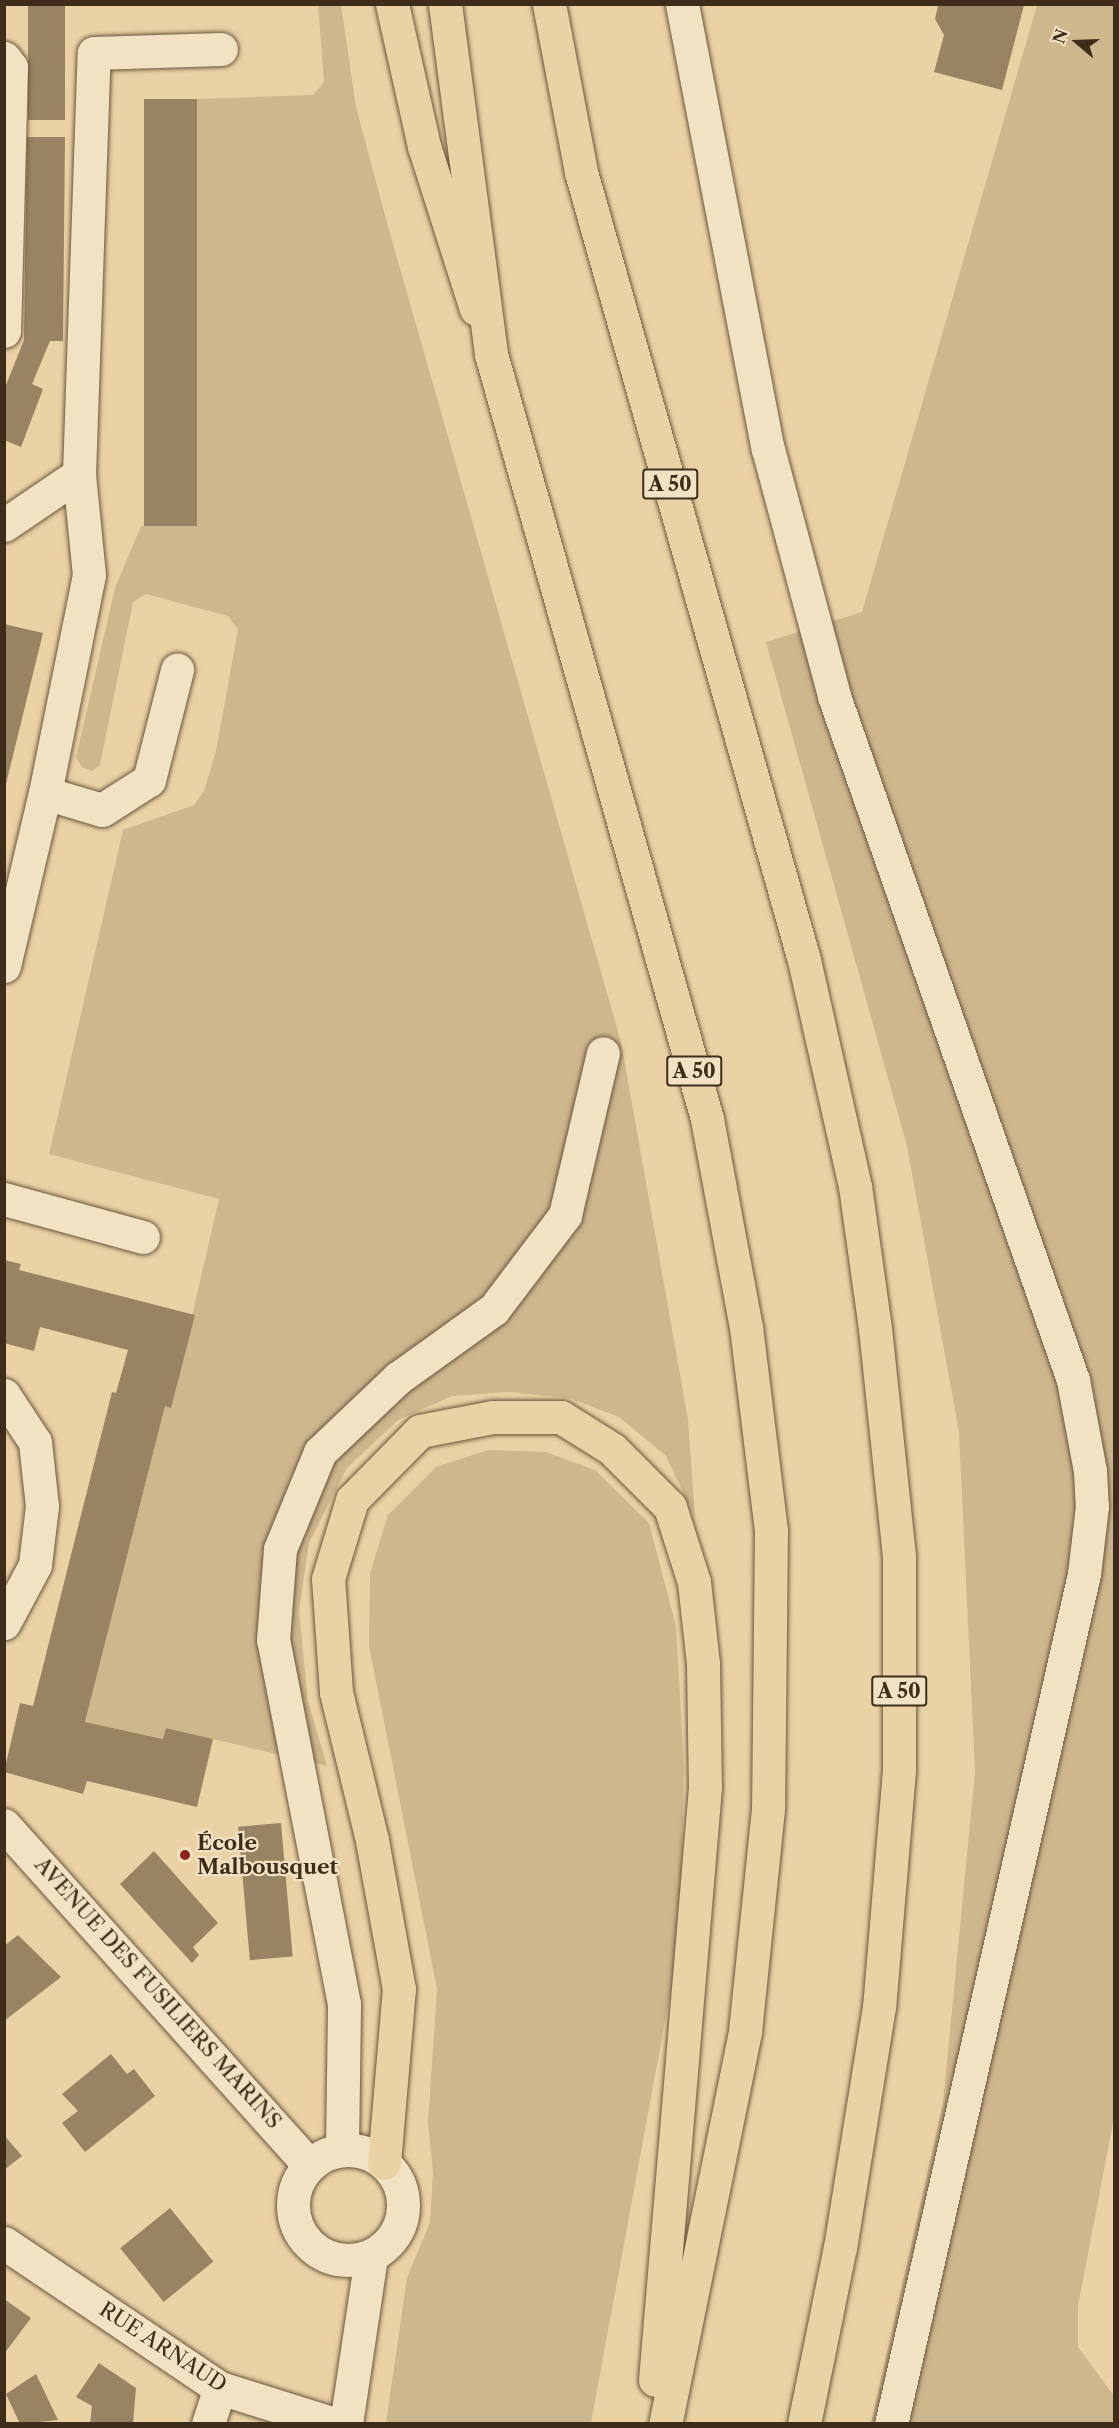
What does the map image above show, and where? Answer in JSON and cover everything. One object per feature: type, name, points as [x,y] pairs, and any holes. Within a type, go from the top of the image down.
[{"type":"main road","points":[[392,4],[424,146],[491,354]]},
{"type":"main road","name":"A 50","points":[[445,4],[491,354],[707,1119],[746,1327],[771,1530],[768,1809],[745,2032],[665,2424]]},
{"type":"main road","name":"A 50","points":[[549,4],[581,172],[804,960],[855,1186],[875,1328],[899,1557],[899,1770],[879,2007],[840,2247],[804,2424]]},
{"type":"main road","points":[[384,2163],[399,1989],[372,1840],[336,1692],[328,1579],[352,1500],[420,1431],[493,1417],[561,1417],[612,1449],[670,1507],[694,1582],[703,1664],[704,1799],[651,2424]]},
{"type":"street","points":[[682,4],[768,449],[834,696],[1073,1380],[1090,1471],[1092,1506],[1084,1574],[891,2424]]},
{"type":"street","points":[[4,966],[45,793],[89,575],[79,474],[94,53],[221,49]]},
{"type":"street","points":[[4,58],[11,67],[4,331]]},
{"type":"street","points":[[4,525],[79,474]]},
{"type":"street","points":[[45,793],[102,810],[149,780],[177,670]]},
{"type":"street","points":[[342,2150],[344,2004],[273,1640],[280,1549],[320,1452],[398,1378],[495,1309],[566,1215],[603,1053]]},
{"type":"street","points":[[4,1199],[143,1237]]},
{"type":"street","points":[[4,1395],[35,1442],[42,1506],[35,1565],[4,1623]]},
{"type":"street","name":"AVENUE DES FUSILIERS MARINS","points":[[4,1825],[309,2164]]},
{"type":"street","points":[[342,2150],[362,2151],[384,2163],[399,2185],[402,2216],[396,2234],[372,2256],[353,2261],[328,2258],[308,2244],[296,2227],[294,2190],[309,2164],[342,2150]]},
{"type":"street","name":"RUE ARNAUD","points":[[4,2243],[220,2388],[335,2424]]},
{"type":"street","points":[[346,2424],[372,2256]]},
{"type":"street","points":[[208,2424],[220,2388]]},
{"type":"shaded area","points":[[318,5],[341,5],[356,107],[387,223],[621,1042],[688,1419],[695,1517],[666,1456],[619,1417],[569,1398],[508,1392],[452,1396],[398,1420],[347,1468],[309,1543],[299,1611],[308,1701],[327,1766],[166,1728],[163,1739],[85,1722],[165,1406],[171,1407],[219,1199],[49,1154],[123,830],[194,805],[204,791],[216,751],[238,630],[228,616],[146,594],[133,602],[100,765],[92,771],[83,768],[76,758],[115,588],[141,526],[195,526],[197,99],[313,95],[324,82]]},
{"type":"shaded area","points":[[1037,5],[1114,5],[1114,2117],[1078,2306],[1078,2347],[1114,2396],[1114,2423],[871,2423],[943,2103],[975,1772],[959,1432],[907,1146],[766,642],[862,612]]},
{"type":"shaded area","points":[[488,1450],[546,1452],[595,1470],[649,1523],[676,1626],[684,1768],[680,1940],[591,2423],[386,2423],[407,2278],[430,2222],[433,2173],[428,2122],[437,1989],[369,1646],[370,1573],[388,1515],[436,1467]]},
{"type":"building","points":[[28,5],[65,5],[65,120],[28,120]]},
{"type":"building","points":[[938,5],[1024,5],[1002,90],[934,72],[944,35],[935,19]]},
{"type":"building","points":[[144,99],[197,99],[197,526],[144,526]]},
{"type":"building","points":[[27,137],[65,137],[63,341],[50,341],[32,384],[43,389],[21,447],[4,440],[4,390],[24,340]]},
{"type":"building","points":[[4,624],[43,633],[5,788],[4,788]]},
{"type":"building","points":[[4,1260],[21,1264],[19,1270],[195,1315],[171,1408],[165,1406],[85,1722],[163,1739],[166,1728],[213,1739],[197,1807],[87,1781],[83,1794],[4,1772],[20,1703],[33,1706],[112,1392],[116,1393],[128,1350],[40,1327],[34,1351],[4,1343]]},
{"type":"building","points":[[281,1823],[293,1956],[250,1960],[238,1827]]},
{"type":"building","points":[[154,1851],[218,1923],[193,1947],[199,1955],[192,1963],[120,1884]]},
{"type":"building","points":[[18,1935],[61,1977],[4,2021],[4,1946]]},
{"type":"building","points":[[111,2054],[127,2074],[134,2069],[155,2096],[85,2152],[62,2123],[78,2111],[62,2094]]},
{"type":"building","points":[[4,2135],[22,2156],[4,2170]]},
{"type":"building","points":[[170,2208],[213,2262],[164,2302],[120,2248]]},
{"type":"building","points":[[4,2299],[31,2318],[4,2354]]},
{"type":"building","points":[[99,2363],[136,2388],[133,2424],[90,2424],[92,2406],[76,2397]]},
{"type":"building","points":[[36,2374],[58,2420],[20,2424],[6,2394]]},
{"type":"place","name":"École Malbousquet","points":[[185,1855]]}]
